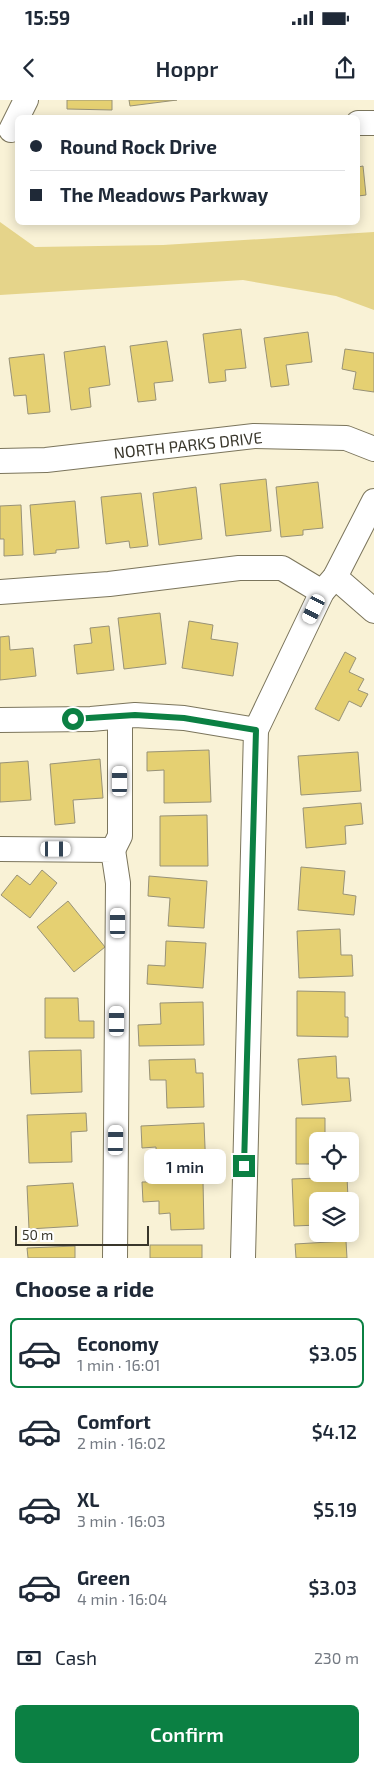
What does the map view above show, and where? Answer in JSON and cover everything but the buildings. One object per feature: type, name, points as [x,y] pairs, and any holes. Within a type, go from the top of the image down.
[{"type":"street","points":[[17,115],[26,100]]},
{"type":"street","points":[[360,124],[374,123]]},
{"type":"street","name":"NORTH PARKS DRIVE","points":[[0,462],[46,460],[254,436],[346,438],[374,449]]},
{"type":"street","points":[[243,1258],[256,730],[328,585],[374,501]]},
{"type":"street","points":[[0,592],[108,584],[239,568],[282,568],[328,585],[374,611]]},
{"type":"street","points":[[0,720],[120,717],[184,718],[256,730]]},
{"type":"street","points":[[115,1258],[118,883],[113,850],[120,836],[120,717]]},
{"type":"street","points":[[0,849],[113,850]]},
{"type":"shaded area","points":[[0,222],[35,247],[163,245],[374,232],[374,310],[336,296],[243,280],[0,295]]},
{"type":"route","points":[[73,719],[135,715],[184,718],[256,730],[244,1166]]}]
